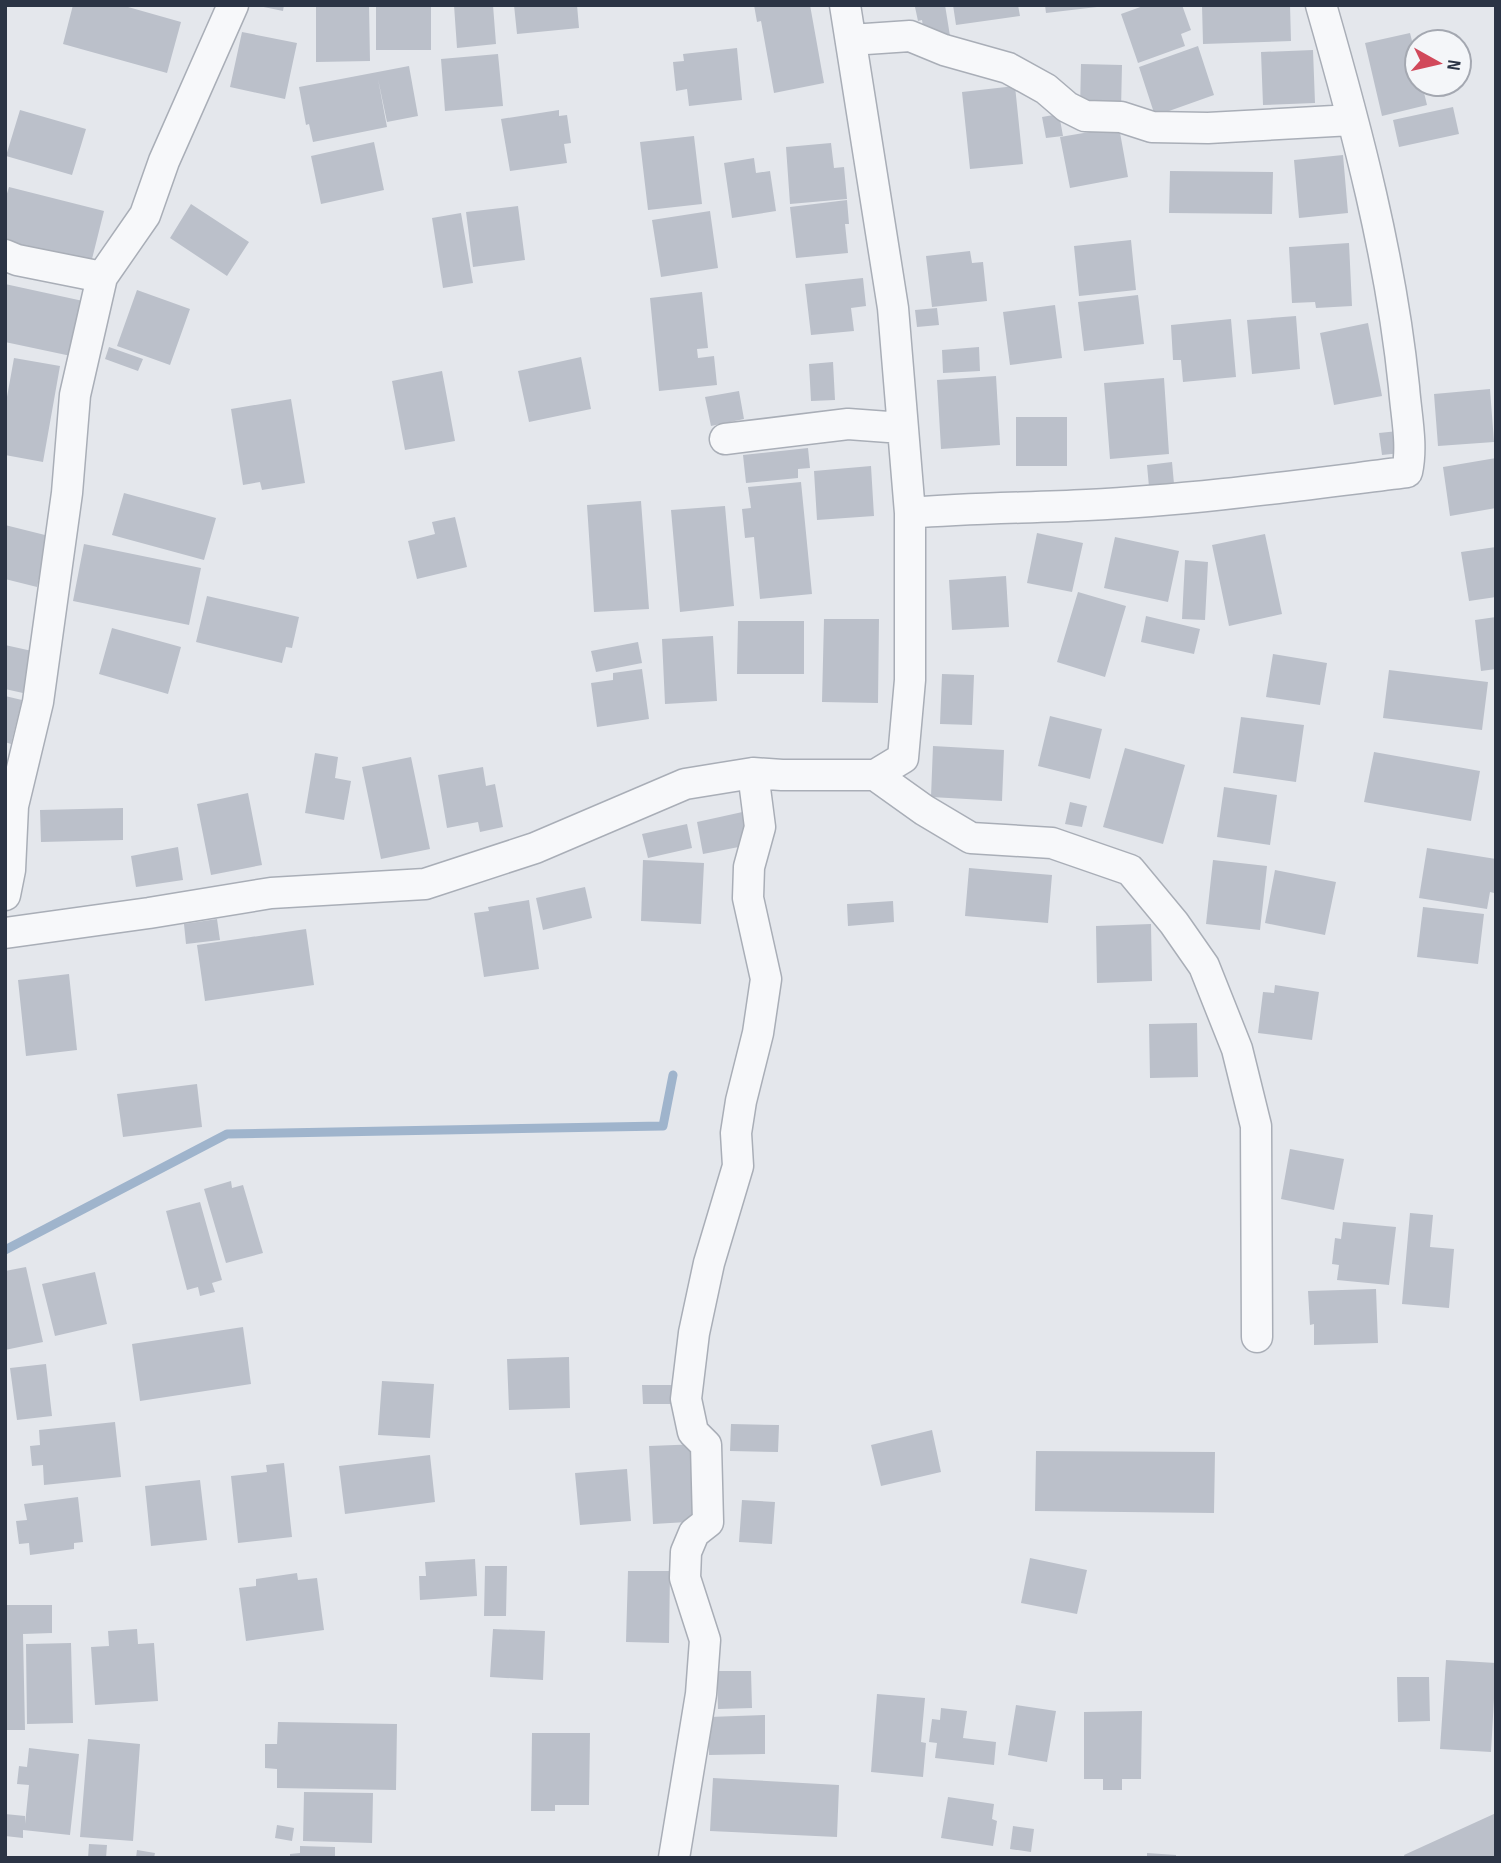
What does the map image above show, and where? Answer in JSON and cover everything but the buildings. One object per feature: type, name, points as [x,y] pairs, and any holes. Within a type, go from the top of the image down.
[{"type":"street","points":[[5,895],[10,870],[13,806],[38,702],[68,493],[75,395],[102,277],[145,215],[164,161],[233,5]]},
{"type":"street","points":[[5,933],[149,914],[271,892],[425,884],[535,848],[685,784],[753,773],[875,775],[903,758],[909,680],[910,513],[893,307],[845,5]]},
{"type":"street","points":[[910,513],[1102,504],[1288,488],[1407,472],[1410,457],[1389,279],[1352,120],[1321,5]]},
{"type":"street","points":[[851,40],[910,36],[944,50],[1008,68],[1046,89],[1067,107],[1085,116],[1121,117],[1152,127],[1208,128],[1352,120]]},
{"type":"street","points":[[5,255],[16,260],[102,277]]},
{"type":"street","points":[[725,439],[848,424],[902,428]]},
{"type":"street","points":[[674,1858],[701,1694],[705,1640],[685,1578],[686,1552],[694,1533],[708,1522],[706,1445],[693,1432],[686,1399],[694,1332],[704,1286],[738,1166],[736,1133],[739,1112],[758,1033],[766,979],[748,898],[749,867],[760,827],[753,773]]},
{"type":"street","points":[[875,775],[924,810],[971,838],[1052,843],[1130,870],[1174,923],[1204,967],[1237,1049],[1256,1126],[1257,1337]]},
{"type":"waterway","points":[[5,1250],[227,1134],[663,1126],[673,1075]]}]
